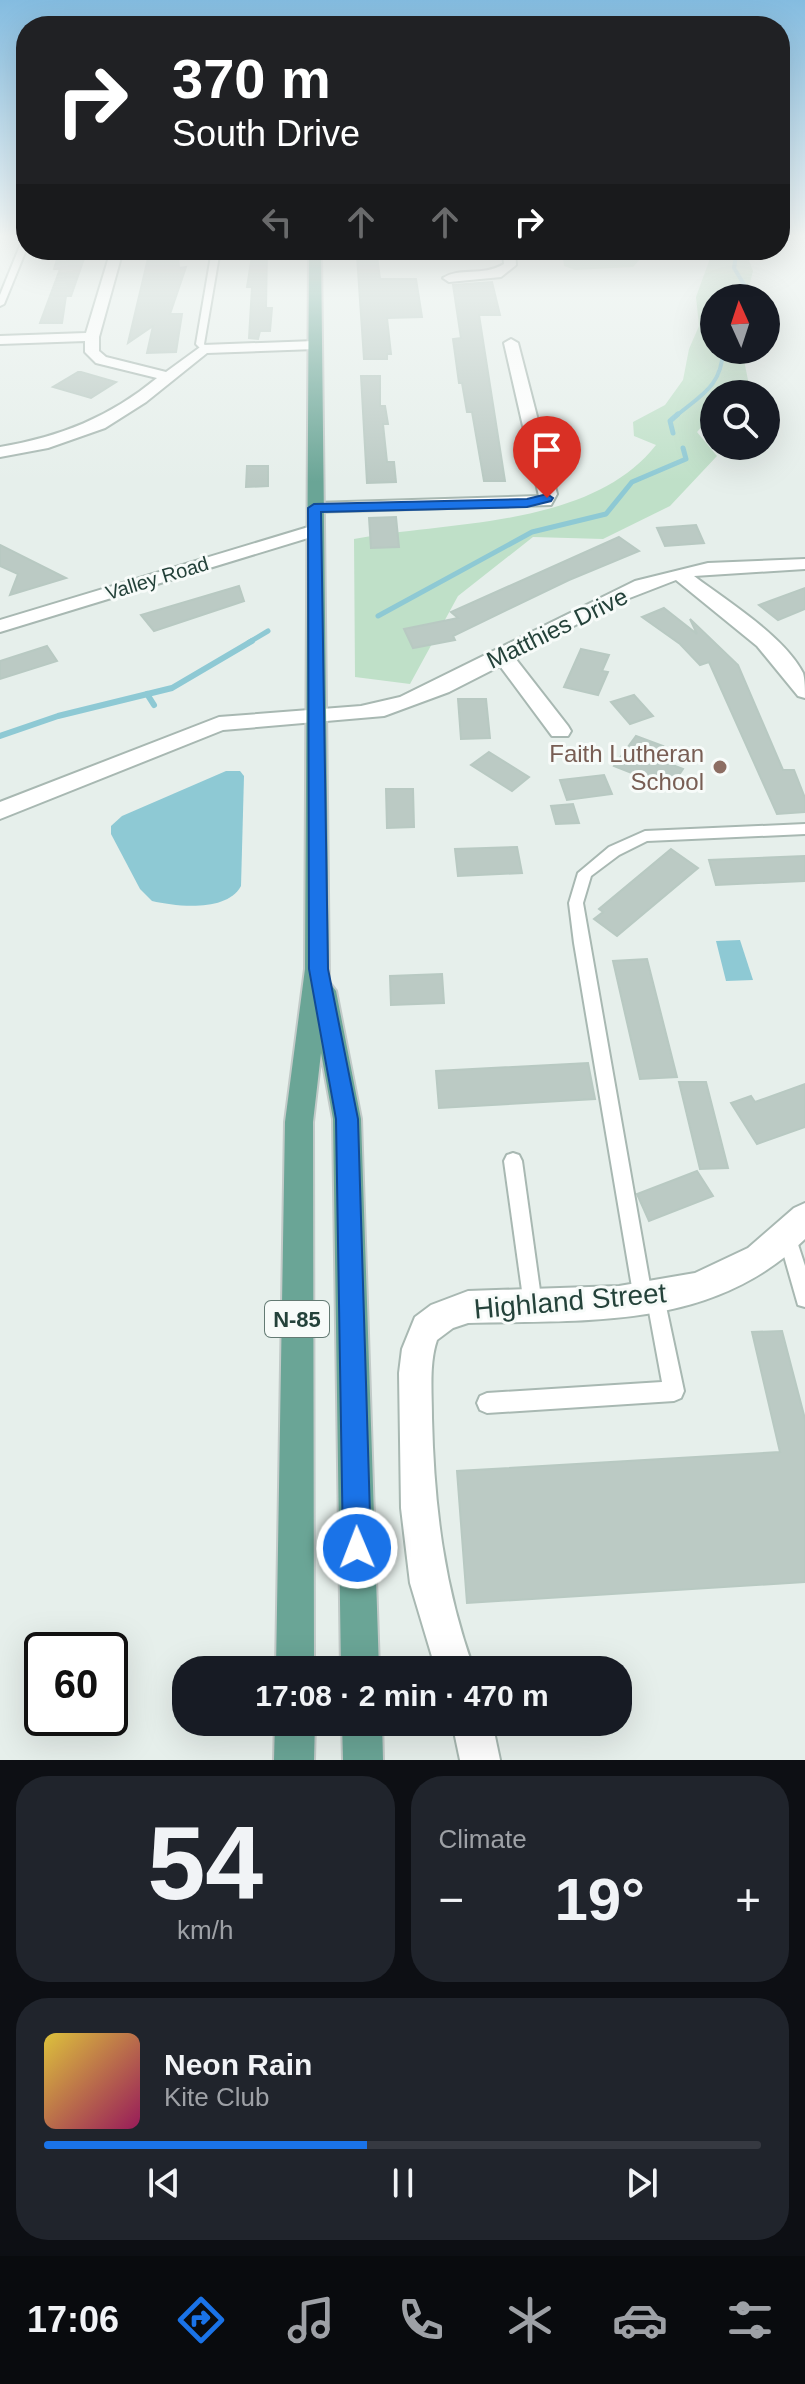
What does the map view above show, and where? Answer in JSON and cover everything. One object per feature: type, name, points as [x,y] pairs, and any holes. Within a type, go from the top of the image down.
[{"type":"main road","name":"N-85","points":[[295,1656],[299,1122],[318,969],[315,318]]},
{"type":"main road","name":"N-85","points":[[318,969],[347,1119],[360,1656]]},
{"type":"main road","points":[[294,1760],[295,1736]]},
{"type":"main road","points":[[362,1736],[363,1760]]},
{"type":"street","points":[[97,318],[92,352],[101,360],[166,376]]},
{"type":"street","points":[[0,340],[92,337]]},
{"type":"street","points":[[314,508],[527,503],[547,498],[549,494],[511,343]]},
{"type":"street","points":[[0,452],[42,445],[99,425],[141,399],[203,349],[315,345]]},
{"type":"street","name":"Valley Road","points":[[0,626],[315,530]]},
{"type":"street","name":"Matthies Drive","points":[[0,811],[189,733],[248,717],[368,712],[407,702],[617,596],[679,574],[805,564]]},
{"type":"street","points":[[679,574],[753,630],[790,666],[805,691]]},
{"type":"street","points":[[502,655],[560,731]]},
{"type":"street","name":"Highland Street","points":[[450,1656],[438,1625],[422,1550],[416,1368],[422,1334],[443,1314],[468,1307],[649,1298],[715,1281],[758,1261],[796,1227]]},
{"type":"street","points":[[475,1736],[480,1760]]},
{"type":"lane","points":[[203,349],[200,344],[204,318]]},
{"type":"lane","points":[[487,1403],[674,1391],[649,1298],[581,943],[576,903],[585,873],[614,851],[645,836],[805,829]]},
{"type":"lane","points":[[513,1161],[533,1305]]},
{"type":"lane","points":[[796,1227],[805,1298]]},
{"type":"green space","points":[[700,318],[700,364],[745,364],[748,380],[700,380],[700,429],[697,432],[700,436],[700,460],[713,460],[670,506],[603,539],[533,537],[458,596],[410,684],[355,677],[354,539],[516,516],[595,492],[628,472],[656,445],[634,436],[633,422],[665,405],[683,380],[689,349]]},
{"type":"water","points":[[226,771],[240,771],[244,776],[241,886],[225,900],[214,904],[188,906],[152,901],[140,889],[111,834],[111,826],[122,816]]},
{"type":"water","points":[[740,940],[753,980],[726,981],[716,941]]},
{"type":"building","points":[[42,318],[63,318],[62,323],[40,323]]},
{"type":"building","points":[[134,318],[181,318],[176,352],[147,353],[153,326],[128,343]]},
{"type":"building","points":[[250,318],[271,318],[270,331],[260,331],[258,339],[249,338]]},
{"type":"building","points":[[361,318],[387,318],[391,354],[387,354],[387,359],[364,359]]},
{"type":"building","points":[[458,318],[479,318],[505,481],[484,481],[472,412],[467,412],[462,383],[459,383],[453,339],[461,338]]},
{"type":"building","points":[[78,372],[116,382],[91,398],[53,387]]},
{"type":"building","points":[[361,376],[380,376],[380,406],[385,406],[388,424],[383,424],[387,462],[394,462],[396,482],[367,483]]},
{"type":"building","points":[[247,466],[268,466],[268,486],[246,487]]},
{"type":"building","points":[[396,517],[399,547],[371,548],[369,518]]},
{"type":"building","points":[[696,525],[704,543],[665,546],[657,528]]},
{"type":"building","points":[[619,537],[639,551],[569,580],[453,636],[455,640],[413,648],[404,629],[458,618],[451,612]]},
{"type":"building","points":[[0,545],[66,578],[10,595],[18,574],[0,566]]},
{"type":"building","points":[[239,586],[244,601],[154,631],[141,615]]},
{"type":"building","points":[[805,588],[805,609],[778,620],[759,605]]},
{"type":"building","points":[[664,608],[697,634],[690,619],[738,665],[783,770],[794,770],[805,798],[805,812],[777,814],[709,662],[700,665],[680,644],[642,617]]},
{"type":"building","points":[[47,646],[57,661],[0,679],[0,661]]},
{"type":"building","points":[[581,649],[609,655],[602,671],[608,672],[598,695],[564,687]]},
{"type":"building","points":[[634,695],[653,716],[630,724],[611,702]]},
{"type":"building","points":[[458,699],[486,699],[490,738],[461,739]]},
{"type":"building","points":[[636,736],[663,746],[655,758],[683,769],[670,788],[614,766]]},
{"type":"building","points":[[489,752],[529,777],[512,791],[471,765]]},
{"type":"building","points":[[604,775],[612,794],[567,800],[560,780]]},
{"type":"building","points":[[386,789],[413,789],[414,827],[387,828]]},
{"type":"building","points":[[573,804],[579,823],[556,824],[551,806]]},
{"type":"building","points":[[517,847],[522,873],[458,876],[455,849]]},
{"type":"building","points":[[671,849],[698,868],[617,936],[594,919],[603,912],[599,909]]},
{"type":"building","points":[[805,856],[805,881],[716,885],[709,860]]},
{"type":"building","points":[[647,959],[677,1077],[640,1079],[613,961]]},
{"type":"building","points":[[442,974],[444,1003],[391,1005],[390,976]]},
{"type":"building","points":[[588,1063],[595,1099],[439,1108],[436,1071]]},
{"type":"building","points":[[679,1082],[706,1082],[728,1168],[700,1169]]},
{"type":"building","points":[[805,1084],[805,1127],[757,1144],[731,1103],[751,1096],[755,1102]]},
{"type":"building","points":[[697,1171],[713,1196],[649,1221],[637,1194]]},
{"type":"building","points":[[782,1331],[805,1419],[805,1582],[467,1603],[457,1471],[780,1452],[752,1332]]},
{"type":"waterway","points":[[676,416],[708,389],[721,364]]},
{"type":"waterway","points":[[673,433],[670,421],[678,414]]},
{"type":"waterway","points":[[378,616],[532,532],[606,514],[632,482],[686,459],[683,448]]},
{"type":"waterway","points":[[248,643],[268,631]]},
{"type":"waterway","points":[[147,694],[172,688],[252,641]]},
{"type":"waterway","points":[[0,736],[58,716],[147,694]]},
{"type":"waterway","points":[[147,694],[154,705]]},
{"type":"place","name":"Faith Lutheran School","points":[[720,767]]},
{"type":"route","points":[[357,1548],[347,1119],[318,969],[314,508],[527,503],[545,501],[547,498]]}]
